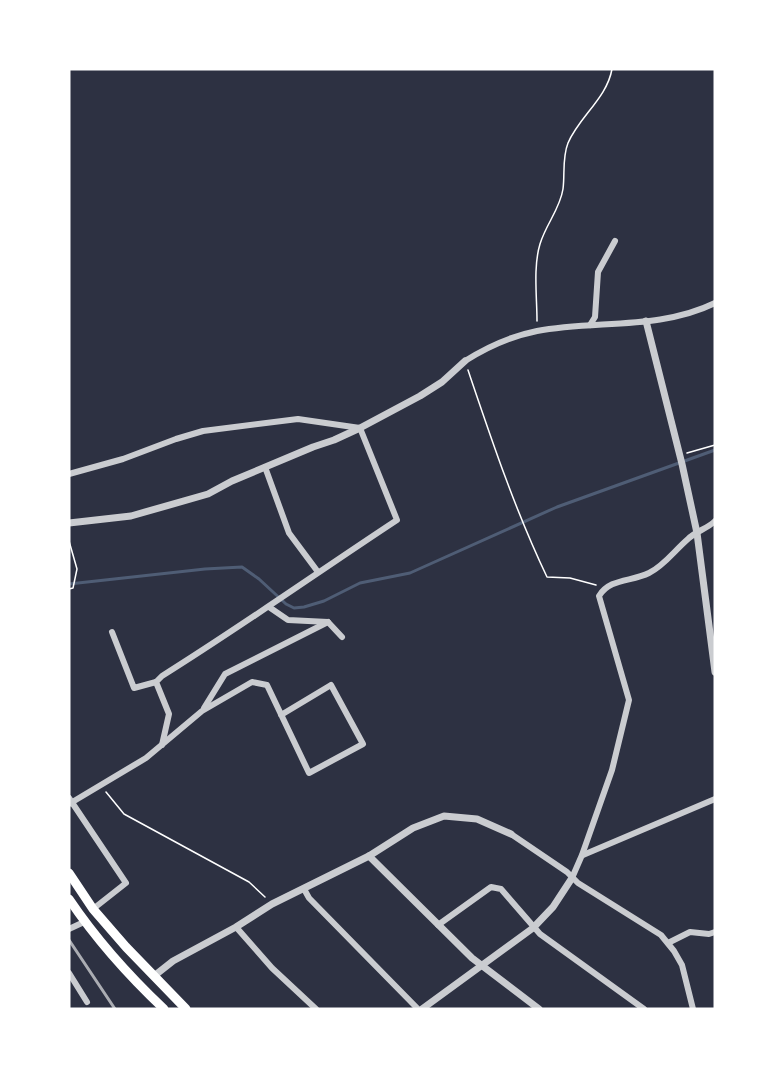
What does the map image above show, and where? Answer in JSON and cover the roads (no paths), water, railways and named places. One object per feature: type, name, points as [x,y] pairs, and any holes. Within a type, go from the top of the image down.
[{"type":"highway","points":[[69,873],[93,909],[186,1009]]},
{"type":"highway","points":[[69,899],[84,922],[141,988],[164,1009]]},
{"type":"street","points":[[590,325],[595,317],[598,272],[615,241]]},
{"type":"street","points":[[69,523],[131,516],[208,494],[232,481],[313,447],[334,441],[360,428],[420,396],[465,361],[496,344],[537,331],[646,321],[699,311],[715,303]]},
{"type":"street","points":[[646,321],[697,533],[715,672]]},
{"type":"street","points":[[69,474],[123,459],[203,431],[298,419],[360,428]]},
{"type":"street","points":[[112,632],[134,688],[156,682],[397,520],[360,428]]},
{"type":"street","points":[[265,467],[289,533],[318,572]]},
{"type":"street","points":[[304,889],[309,898],[420,1009],[533,928],[553,907],[572,878],[582,855],[612,770],[629,700],[599,597],[603,589],[617,582],[649,573],[674,554],[688,538],[709,527],[715,521]]},
{"type":"street","points":[[269,607],[288,620],[328,622],[342,637]]},
{"type":"street","points":[[202,711],[225,674],[328,622]]},
{"type":"street","points":[[156,682],[169,714],[162,745]]},
{"type":"street","points":[[93,909],[126,883],[70,801],[146,758],[202,711],[252,682],[267,685],[281,715],[309,773],[363,744],[331,685],[281,715]]},
{"type":"street","points":[[582,855],[715,799]]},
{"type":"street","points":[[154,976],[173,961],[236,927],[272,904],[369,856],[413,828],[444,816],[477,819],[511,834],[567,872],[572,878],[661,935],[682,965],[693,1009]]},
{"type":"street","points":[[369,856],[481,966],[539,1009]]},
{"type":"street","points":[[438,926],[491,886],[501,889],[533,928],[644,1009]]},
{"type":"street","points":[[69,929],[84,922]]},
{"type":"street","points":[[236,927],[272,969],[315,1009]]},
{"type":"street","points":[[668,943],[690,932],[709,934],[715,932]]},
{"type":"street","points":[[69,973],[87,1002]]},
{"type":"waterway","points":[[69,584],[242,567],[286,604],[294,608],[304,607],[324,601],[360,583],[410,573],[557,507],[715,450]]},
{"type":"railway","points":[[69,940],[115,1009]]}]
